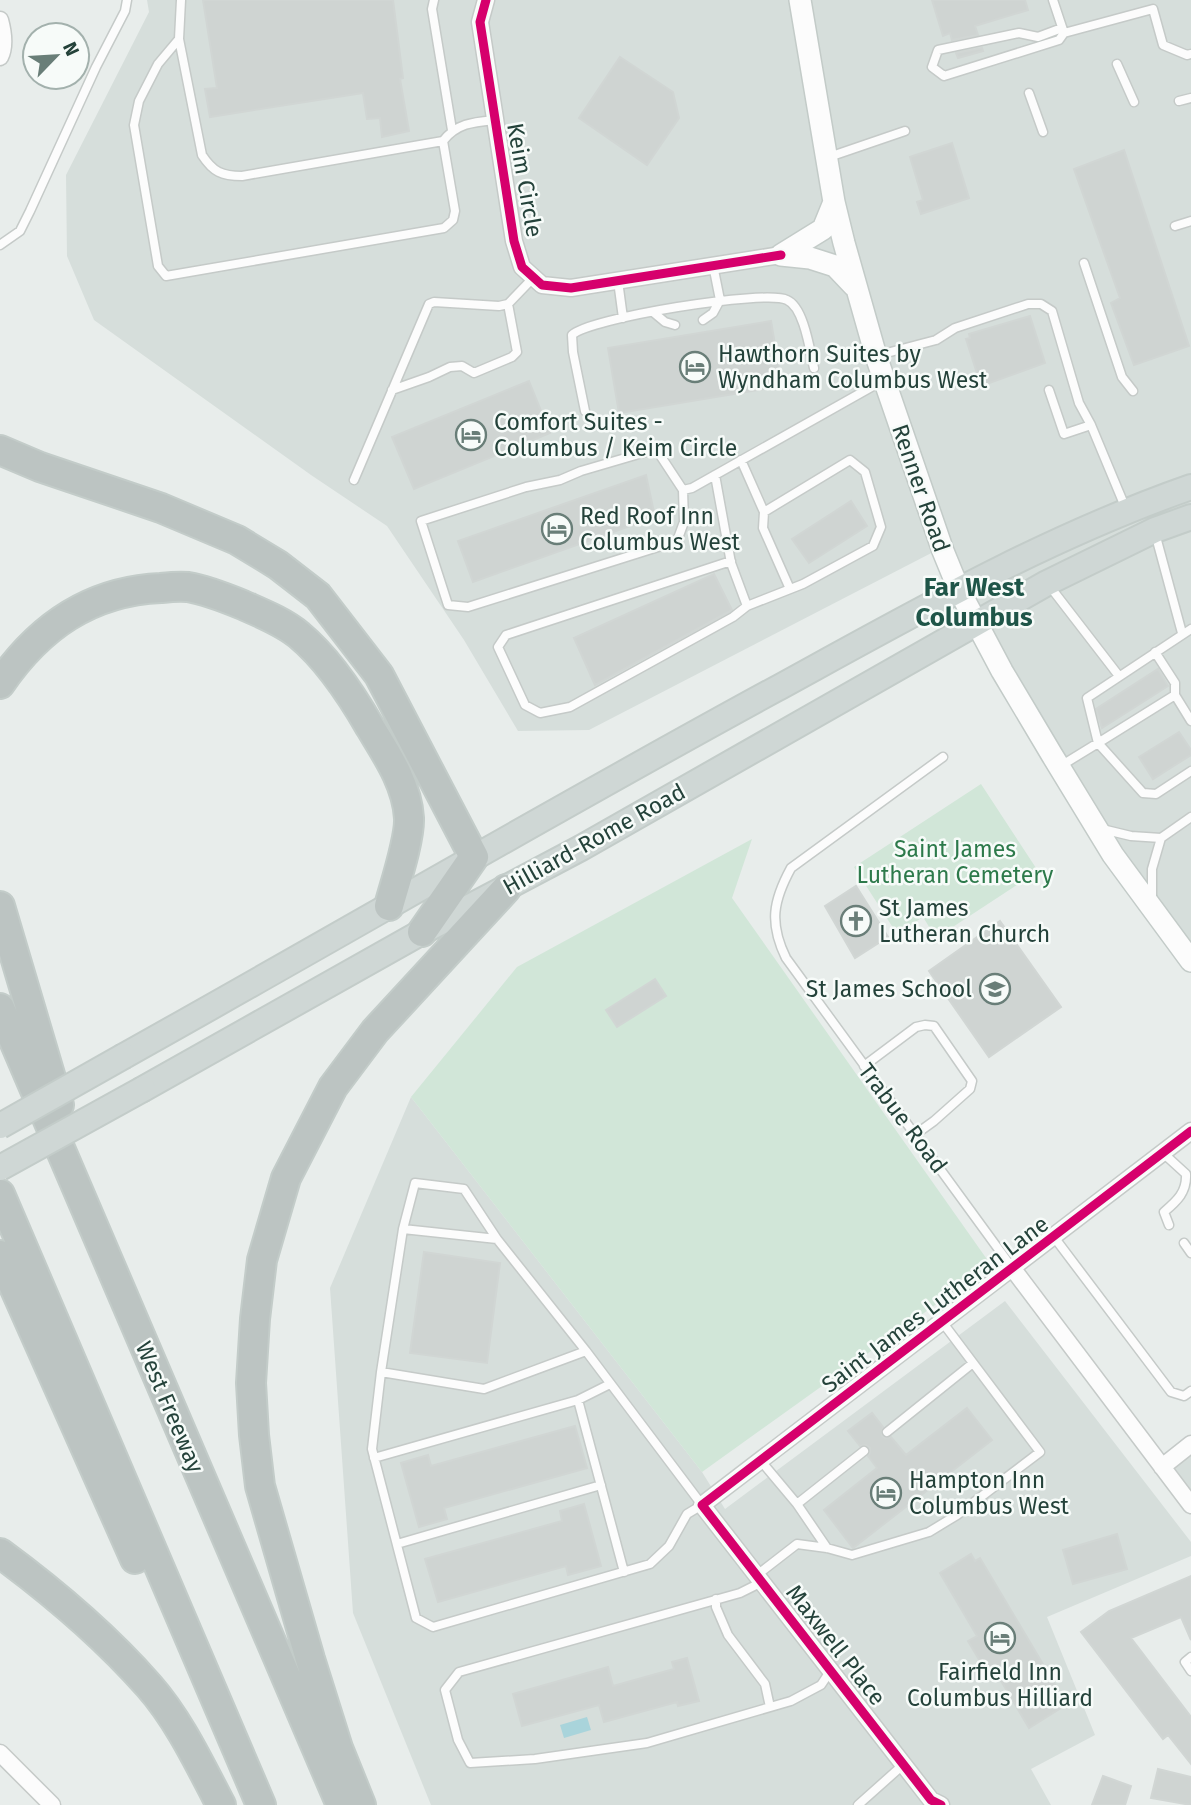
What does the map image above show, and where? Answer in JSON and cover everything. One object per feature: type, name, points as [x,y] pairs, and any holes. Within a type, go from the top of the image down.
[{"type":"highway","points":[[0,450],[40,467],[161,508],[237,540],[278,565],[318,596],[380,675],[474,857],[422,932]]},
{"type":"highway","points":[[0,684],[18,658],[45,631],[76,611],[107,597],[142,589],[187,587],[225,597],[298,633],[315,650],[361,710],[393,766],[405,794],[409,821],[389,906]]},
{"type":"highway","points":[[361,1805],[338,1748],[260,1486],[251,1383],[262,1260],[286,1178],[333,1087],[375,1031],[506,889]]},
{"type":"highway","points":[[0,906],[109,1265]]},
{"type":"highway","name":"West Freeway","points":[[0,1008],[341,1805]]},
{"type":"highway","points":[[0,1194],[261,1805]]},
{"type":"highway","points":[[0,1255],[181,1662],[231,1735]]},
{"type":"highway","points":[[0,1553],[78,1616],[150,1687],[193,1753],[221,1805]]},
{"type":"main road","name":"Renner Road","points":[[800,0],[834,202],[856,288],[928,511],[959,590],[1096,828],[1191,961]]},
{"type":"main road","points":[[781,254],[823,229],[834,202]]},
{"type":"main road","points":[[781,254],[810,258],[835,266],[856,288]]},
{"type":"main road","name":"Hilliard-Rome Road","points":[[0,1126],[604,782],[959,590],[1032,551],[1126,509],[1191,487]]},
{"type":"main road","name":"Hilliard-Rome Road","points":[[0,1168],[422,932],[506,889],[1047,583],[1155,530],[1191,517]]},
{"type":"street","name":"Keim Circle","points":[[486,0],[480,22],[514,241],[522,267],[533,278]]},
{"type":"street","points":[[0,20],[3,28],[0,57]]},
{"type":"street","points":[[533,278],[542,285],[571,288],[781,254]]},
{"type":"street","name":"Saint James Lutheran Lane","points":[[702,1506],[1191,1132]]},
{"type":"street","name":"Trabue Road","points":[[1013,1269],[1191,1505]]},
{"type":"street","points":[[1162,1467],[1191,1444]]},
{"type":"street","name":"Maxwell Place","points":[[702,1506],[931,1800],[942,1805]]},
{"type":"street","points":[[0,1753],[52,1805]]},
{"type":"lane","points":[[0,245],[20,231],[125,11],[127,0]]},
{"type":"lane","points":[[181,0],[179,38],[202,155],[211,169],[225,176],[242,176],[443,141],[452,130],[468,123],[495,120]]},
{"type":"lane","points":[[434,0],[432,9],[452,130]]},
{"type":"lane","points":[[1053,0],[1063,31],[1059,40],[944,76],[932,67],[937,50],[1018,33],[1038,37],[1063,31],[1153,9],[1163,45],[1187,55],[1191,54]]},
{"type":"lane","points":[[179,38],[158,64],[139,101],[134,125],[158,266],[166,276],[444,229],[453,220],[455,211],[443,141]]},
{"type":"lane","points":[[1118,64],[1134,102]]},
{"type":"lane","points":[[1029,93],[1042,132]]},
{"type":"lane","points":[[1179,101],[1191,97]]},
{"type":"lane","points":[[827,158],[905,131]]},
{"type":"lane","points":[[1175,226],[1191,221]]},
{"type":"lane","points":[[1084,263],[1122,377],[1133,391]]},
{"type":"lane","points":[[703,320],[713,313],[720,300],[713,265]]},
{"type":"lane","points":[[354,480],[429,304],[508,304],[533,278]]},
{"type":"lane","points":[[618,281],[623,318]]},
{"type":"lane","points":[[584,411],[572,335],[587,326],[653,312],[720,300],[772,297],[787,299],[796,307],[801,317],[814,368]]},
{"type":"lane","points":[[391,390],[450,367],[462,366],[474,373],[512,357],[517,352],[508,304]]},
{"type":"lane","points":[[876,355],[936,340],[955,328],[1028,304],[1041,304],[1052,311],[1079,402],[1126,509]]},
{"type":"lane","points":[[653,312],[675,326]]},
{"type":"lane","points":[[683,490],[715,475],[884,380]]},
{"type":"lane","points":[[1049,390],[1063,434],[1091,425]]},
{"type":"lane","points":[[656,449],[683,490],[684,522],[677,541],[468,607],[448,605],[421,521],[656,449]]},
{"type":"lane","points":[[741,460],[764,512],[764,528],[790,589]]},
{"type":"lane","points":[[731,561],[506,635],[498,647],[525,705],[540,713],[570,706],[733,617],[747,606],[790,589],[873,546],[881,527],[865,472],[850,460],[764,512]]},
{"type":"lane","points":[[715,475],[731,561],[747,606]]},
{"type":"lane","points":[[1155,530],[1182,633]]},
{"type":"lane","points":[[1047,583],[1119,676]]},
{"type":"lane","points":[[1191,629],[1087,698],[1098,743],[1143,793],[1156,794],[1191,771]]},
{"type":"lane","points":[[1155,652],[1175,683],[1175,695],[1191,722]]},
{"type":"lane","points":[[1059,767],[1175,695]]},
{"type":"lane","name":"Trabue Road","points":[[943,757],[791,868],[780,889],[774,916],[777,940],[786,958],[1013,1269]]},
{"type":"lane","points":[[1096,828],[1131,836],[1161,838],[1191,817]]},
{"type":"lane","points":[[1152,908],[1152,869],[1161,838]]},
{"type":"lane","points":[[864,1066],[916,1027],[934,1026],[972,1081],[970,1088],[916,1134]]},
{"type":"lane","points":[[1163,1153],[1186,1174],[1187,1186],[1164,1212],[1169,1225]]},
{"type":"lane","points":[[415,1183],[464,1189],[497,1239],[702,1506],[687,1514],[669,1546],[650,1564],[433,1627],[416,1618],[372,1449],[381,1372],[404,1229],[415,1183]]},
{"type":"lane","points":[[404,1229],[497,1239]]},
{"type":"lane","points":[[1054,1237],[1171,1392],[1184,1396],[1191,1391]]},
{"type":"lane","points":[[1184,1243],[1191,1253]]},
{"type":"lane","points":[[831,1670],[821,1685],[791,1702],[647,1742],[535,1759],[470,1763],[458,1740],[445,1690],[458,1672],[740,1593],[797,1544],[852,1555],[929,1532],[957,1515],[1040,1452],[943,1323]]},
{"type":"lane","points":[[381,1372],[484,1389],[586,1352]]},
{"type":"lane","points":[[887,1432],[973,1363]]},
{"type":"lane","points":[[374,1458],[578,1400],[610,1384]]},
{"type":"lane","points":[[578,1400],[624,1572]]},
{"type":"lane","points":[[797,1504],[864,1451]]},
{"type":"lane","points":[[761,1461],[797,1504],[827,1548]]},
{"type":"lane","points":[[397,1544],[601,1485]]},
{"type":"lane","points":[[716,1599],[716,1607],[728,1635],[765,1684],[770,1707]]},
{"type":"lane","points":[[1191,1657],[1185,1662],[1191,1671]]},
{"type":"lane","points":[[858,1805],[904,1764]]},
{"type":"shaded area","points":[[147,0],[1191,0],[1191,961],[1152,908],[941,548],[589,730],[518,731],[464,640],[387,526],[94,320],[67,256],[66,175],[149,12]]},
{"type":"shaded area","points":[[411,1097],[702,1472],[725,1509],[1005,1301],[1191,1542],[1191,1556],[1047,1617],[1095,1735],[1031,1769],[1051,1805],[431,1805],[353,1613],[330,1288]]},
{"type":"shaded area","points":[[1191,1444],[1191,1505],[1162,1467]]},
{"type":"green space","name":"Saint James Lutheran Cemetery","points":[[981,784],[1038,871],[936,938],[923,917],[897,934],[854,867]]},
{"type":"green space","points":[[752,839],[732,898],[991,1265],[702,1472],[411,1097],[517,967]]},
{"type":"water","points":[[587,1717],[591,1730],[564,1738],[560,1725]]},
{"type":"building","points":[[203,0],[393,0],[403,78],[400,79],[409,131],[382,137],[380,118],[367,119],[363,93],[210,117],[205,89],[217,88]]},
{"type":"building","points":[[932,0],[1025,0],[1028,10],[975,26],[978,35],[952,40],[950,33],[943,36]]},
{"type":"building","points":[[982,48],[983,51],[958,58],[956,53]]},
{"type":"building","points":[[620,57],[673,92],[679,118],[647,165],[579,118]]},
{"type":"building","points":[[952,143],[969,198],[921,214],[917,202],[923,200],[910,157]]},
{"type":"building","points":[[1124,150],[1189,346],[1134,365],[1111,303],[1120,298],[1074,169]]},
{"type":"building","points":[[1030,316],[1045,363],[981,386],[966,339],[970,338],[969,334]]},
{"type":"building","name":"Hawthorn Suites by Wyndham Columbus West","points":[[771,321],[782,386],[619,413],[608,348]]},
{"type":"building","name":"Comfort Suites - Columbus / Keim Circle","points":[[529,381],[550,433],[414,489],[392,437]]},
{"type":"building","name":"Red Roof Inn Columbus West","points":[[646,475],[655,517],[473,582],[458,541]]},
{"type":"building","points":[[851,501],[867,526],[809,563],[792,539]]},
{"type":"building","points":[[714,574],[732,610],[595,685],[574,638]]},
{"type":"building","points":[[1158,669],[1168,686],[1102,728],[1096,709]]},
{"type":"building","points":[[1179,732],[1191,750],[1191,755],[1153,779],[1139,757]]},
{"type":"building","name":"St James Lutheran Church","points":[[856,886],[888,937],[855,958],[825,906]]},
{"type":"building","name":"St James School","points":[[1000,921],[1061,1007],[989,1057],[929,971]]},
{"type":"building","points":[[655,979],[666,996],[617,1027],[606,1010]]},
{"type":"building","points":[[424,1252],[500,1263],[487,1363],[410,1353]]},
{"type":"building","name":"Hampton Inn Columbus West","points":[[967,1408],[992,1440],[853,1548],[824,1510],[877,1468],[868,1456],[870,1448],[866,1445],[860,1446],[848,1431],[872,1413],[883,1427],[882,1436],[891,1437],[906,1455]]},
{"type":"building","points":[[575,1426],[587,1468],[444,1508],[447,1519],[419,1527],[401,1463],[428,1455],[431,1466]]},
{"type":"building","points":[[584,1504],[601,1566],[568,1575],[566,1566],[438,1602],[425,1559],[562,1521],[560,1511]]},
{"type":"building","points":[[1117,1534],[1127,1569],[1073,1584],[1063,1550]]},
{"type":"building","name":"Fairfield Inn Columbus Hilliard","points":[[971,1554],[975,1561],[980,1558],[1063,1698],[1057,1702],[1061,1708],[1029,1728],[997,1674],[990,1678],[968,1641],[977,1636],[940,1573]]},
{"type":"building","points":[[1191,1576],[1191,1640],[1181,1617],[1131,1638],[1191,1717],[1191,1764],[1168,1735],[1163,1739],[1081,1632],[1109,1611]]},
{"type":"building","points":[[687,1658],[699,1701],[678,1706],[677,1702],[604,1722],[599,1705],[522,1726],[513,1694],[608,1667],[613,1686],[674,1669],[672,1662]]},
{"type":"building","points":[[1158,1769],[1191,1777],[1191,1805],[1151,1798]]},
{"type":"building","points":[[1103,1776],[1131,1786],[1125,1805],[1092,1805]]},
{"type":"cycle path","points":[[486,0],[480,22],[514,241],[522,267],[542,285],[571,288],[781,255]]},
{"type":"cycle path","points":[[941,1805],[931,1800],[702,1505],[1191,1131]]},
{"type":"place","name":"Hawthorn Suites by Wyndham Columbus West","points":[[695,367]]},
{"type":"place","name":"Comfort Suites - Columbus / Keim Circle","points":[[471,435]]},
{"type":"place","name":"Red Roof Inn Columbus West","points":[[557,529]]},
{"type":"place","name":"St James Lutheran Church","points":[[856,921]]},
{"type":"place","name":"St James School","points":[[995,989]]},
{"type":"place","name":"Hampton Inn Columbus West","points":[[886,1493]]},
{"type":"place","name":"Fairfield Inn Columbus Hilliard","points":[[1000,1638]]},
{"type":"district","name":"Far West Columbus","points":[[974,602]]}]
